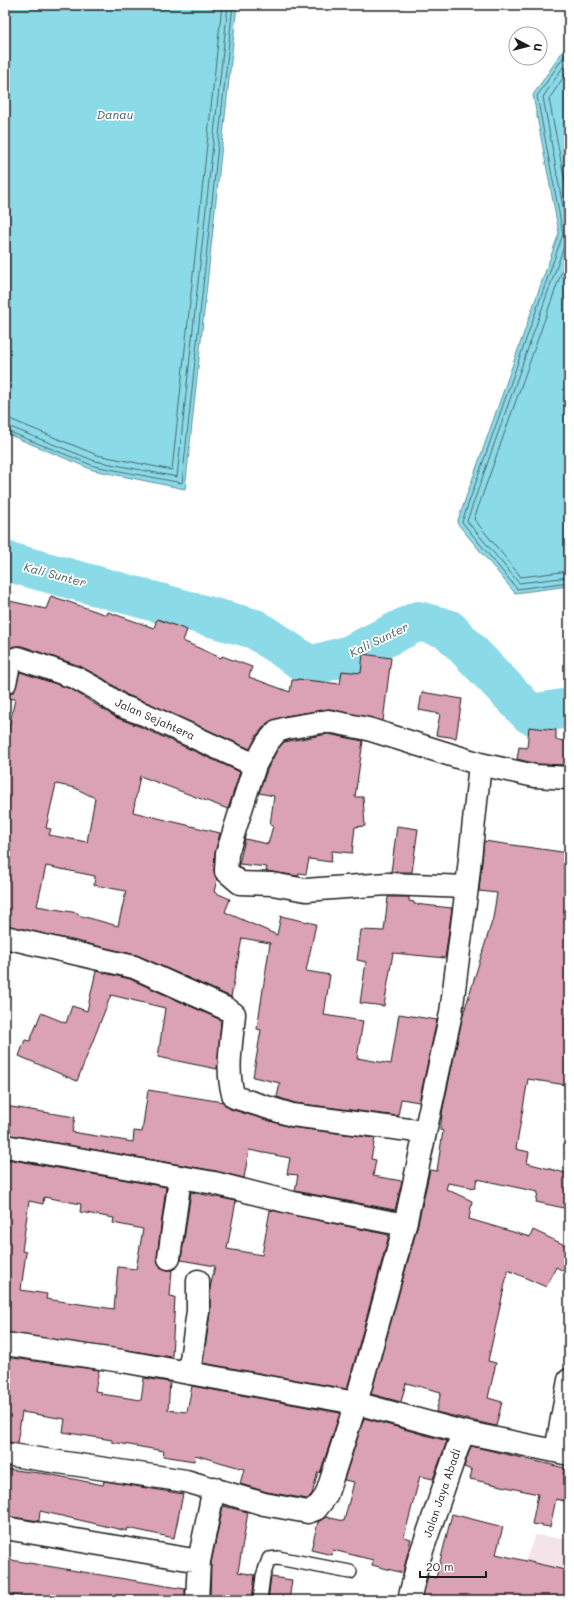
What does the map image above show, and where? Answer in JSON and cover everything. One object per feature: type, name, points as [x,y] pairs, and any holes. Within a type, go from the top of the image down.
[{"type":"street","name":"Jalan Sejahtera","points":[[5,683],[9,665],[12,660],[18,658],[45,666],[76,678],[98,690],[121,706],[146,715],[255,765]]},
{"type":"street","points":[[467,887],[387,884],[306,890],[272,884],[240,883],[226,871],[227,854],[255,765],[267,743],[277,731],[328,721],[368,729],[480,764],[535,776],[569,778]]},
{"type":"street","points":[[5,1454],[186,1481],[214,1488],[264,1504],[308,1512],[316,1509],[326,1496],[356,1403],[405,1225],[451,1013],[467,887],[480,764]]},
{"type":"street","points":[[5,937],[134,967],[227,1009],[234,1014],[229,1072],[230,1087],[234,1097],[292,1115],[425,1132]]},
{"type":"street","points":[[5,1146],[214,1183],[298,1204],[405,1225]]},
{"type":"street","points":[[169,1258],[180,1178]]},
{"type":"street","points":[[189,1373],[198,1311],[198,1281]]},
{"type":"street","points":[[5,1344],[189,1373],[356,1403],[463,1432],[562,1453],[569,1380]]},
{"type":"street","name":"Jalan Jaya Abadi","points":[[409,1600],[419,1559],[463,1432]]},
{"type":"street","points":[[197,1600],[199,1561],[214,1488]]},
{"type":"street","points":[[5,1528],[199,1561]]},
{"type":"lane","points":[[260,1600],[263,1576],[269,1559],[278,1558],[350,1572]]},
{"type":"shaded area","points":[[535,1535],[569,1540],[569,1600],[511,1600]]},
{"type":"water","name":"Danau","points":[[5,5],[237,5],[185,489],[93,470],[5,433]]},
{"type":"water","points":[[569,42],[569,586],[515,593],[457,523],[559,233],[533,95]]},
{"type":"building","points":[[51,596],[107,615],[108,612],[154,628],[157,619],[187,630],[183,641],[221,658],[222,656],[252,667],[249,677],[290,692],[292,680],[297,679],[340,684],[342,671],[361,673],[363,654],[391,658],[383,721],[330,709],[285,716],[267,723],[257,735],[250,749],[151,704],[127,695],[104,679],[80,666],[22,646],[14,646],[5,650],[5,600],[46,609]]},
{"type":"building","points":[[20,672],[71,689],[117,718],[141,727],[240,772],[228,809],[140,776],[133,812],[220,833],[215,853],[214,871],[217,879],[214,892],[230,899],[225,912],[277,935],[281,916],[316,924],[306,971],[330,975],[324,1015],[363,1021],[357,1058],[391,1064],[399,1014],[437,1020],[419,1102],[401,1099],[398,1116],[295,1103],[277,1097],[280,1083],[253,1077],[261,1030],[257,1029],[270,943],[242,938],[231,997],[137,955],[5,925],[5,747],[15,699],[5,698],[5,695],[14,691]],"holes":[[[56,784],[75,788],[95,798],[87,842],[49,835],[51,829],[46,828]],[[46,866],[95,876],[94,885],[126,891],[118,926],[78,915],[78,913],[37,906]]]},
{"type":"building","points":[[422,692],[462,699],[456,738],[436,735],[440,714],[419,710]]},
{"type":"building","points":[[529,727],[556,730],[556,740],[569,741],[569,765],[537,764],[517,759],[519,747],[527,748]]},
{"type":"building","points":[[328,734],[363,741],[355,797],[363,797],[365,826],[355,827],[352,853],[332,851],[331,862],[309,859],[306,874],[299,873],[298,876],[266,871],[267,867],[239,864],[245,839],[268,844],[273,826],[270,825],[274,796],[259,793],[267,770],[277,750],[284,742]]},
{"type":"building","points":[[397,826],[418,829],[412,872],[391,872]]},
{"type":"building","points":[[484,841],[569,853],[569,1069],[566,1085],[528,1079],[516,1149],[529,1152],[527,1163],[569,1174],[569,1184],[564,1208],[536,1202],[538,1192],[477,1179],[475,1188],[448,1183],[446,1189],[472,1201],[469,1219],[530,1237],[533,1230],[569,1247],[569,1259],[563,1271],[556,1267],[546,1287],[508,1270],[488,1361],[496,1363],[488,1398],[502,1402],[496,1426],[436,1412],[441,1392],[406,1383],[401,1402],[371,1394],[417,1228],[430,1170],[437,1171],[443,1131],[440,1130],[443,1108],[463,1015],[493,918],[497,893],[479,891]]},
{"type":"building","points":[[388,897],[409,897],[409,901],[414,902],[414,904],[452,908],[445,958],[393,953],[384,1006],[360,1003],[366,962],[357,960],[361,930],[384,931]]},
{"type":"building","points":[[96,971],[130,979],[221,1020],[217,1069],[158,1057],[165,1008],[111,995],[77,1081],[19,1056],[25,1040],[30,1041],[41,1013],[66,1023],[72,1006],[87,1011]]},
{"type":"building","points":[[148,1090],[223,1102],[230,1109],[290,1127],[375,1138],[371,1159],[376,1160],[373,1176],[402,1181],[395,1210],[295,1191],[298,1175],[287,1174],[290,1158],[249,1150],[244,1178],[216,1171],[5,1134],[5,1106],[75,1117],[72,1132],[133,1142],[134,1131],[142,1132]]},
{"type":"building","points":[[7,1159],[166,1187],[157,1257],[161,1268],[172,1270],[170,1296],[175,1297],[172,1357],[5,1332],[5,1170]],"holes":[[[44,1197],[81,1204],[80,1212],[114,1218],[113,1223],[143,1229],[136,1269],[118,1267],[114,1309],[46,1299],[47,1294],[21,1290],[26,1252],[22,1251],[29,1201],[43,1204]]]},
{"type":"building","points":[[191,1192],[236,1201],[227,1249],[262,1255],[270,1210],[389,1235],[347,1389],[203,1363],[210,1313],[210,1288],[215,1266],[181,1260]]},
{"type":"building","points":[[5,1357],[99,1370],[95,1391],[102,1392],[101,1394],[141,1400],[144,1378],[170,1382],[168,1410],[187,1412],[192,1386],[340,1413],[320,1473],[318,1472],[312,1494],[307,1499],[267,1492],[240,1484],[244,1469],[195,1455],[194,1461],[163,1456],[164,1451],[63,1432],[65,1419],[22,1412],[17,1443],[5,1442]]},
{"type":"building","points":[[364,1418],[447,1441],[433,1479],[420,1476],[404,1537],[411,1539],[403,1573],[372,1565],[373,1560],[333,1550],[332,1555],[311,1550],[318,1522],[326,1517],[344,1521],[354,1482],[344,1480]]},
{"type":"building","points":[[471,1446],[565,1468],[563,1474],[569,1475],[569,1502],[556,1499],[550,1527],[532,1524],[538,1494],[470,1479],[472,1470],[464,1467]]},
{"type":"building","points":[[5,1469],[48,1474],[103,1485],[104,1481],[183,1494],[174,1538],[128,1528],[127,1531],[40,1511],[39,1521],[5,1516]]},
{"type":"building","points":[[223,1506],[248,1512],[238,1572],[255,1575],[252,1600],[210,1600],[211,1563]]},
{"type":"building","points":[[452,1514],[503,1527],[496,1554],[569,1571],[569,1589],[566,1600],[427,1600],[428,1598],[423,1597],[428,1576],[436,1578]]},
{"type":"building","points":[[5,1559],[185,1589],[185,1600],[45,1600],[5,1594]]},
{"type":"building","points":[[271,1577],[292,1580],[289,1600],[268,1600]]},
{"type":"waterway","name":"Kali Sunter","points":[[5,561],[255,629],[310,666],[350,655],[418,621],[448,629],[530,714],[569,708]]}]
